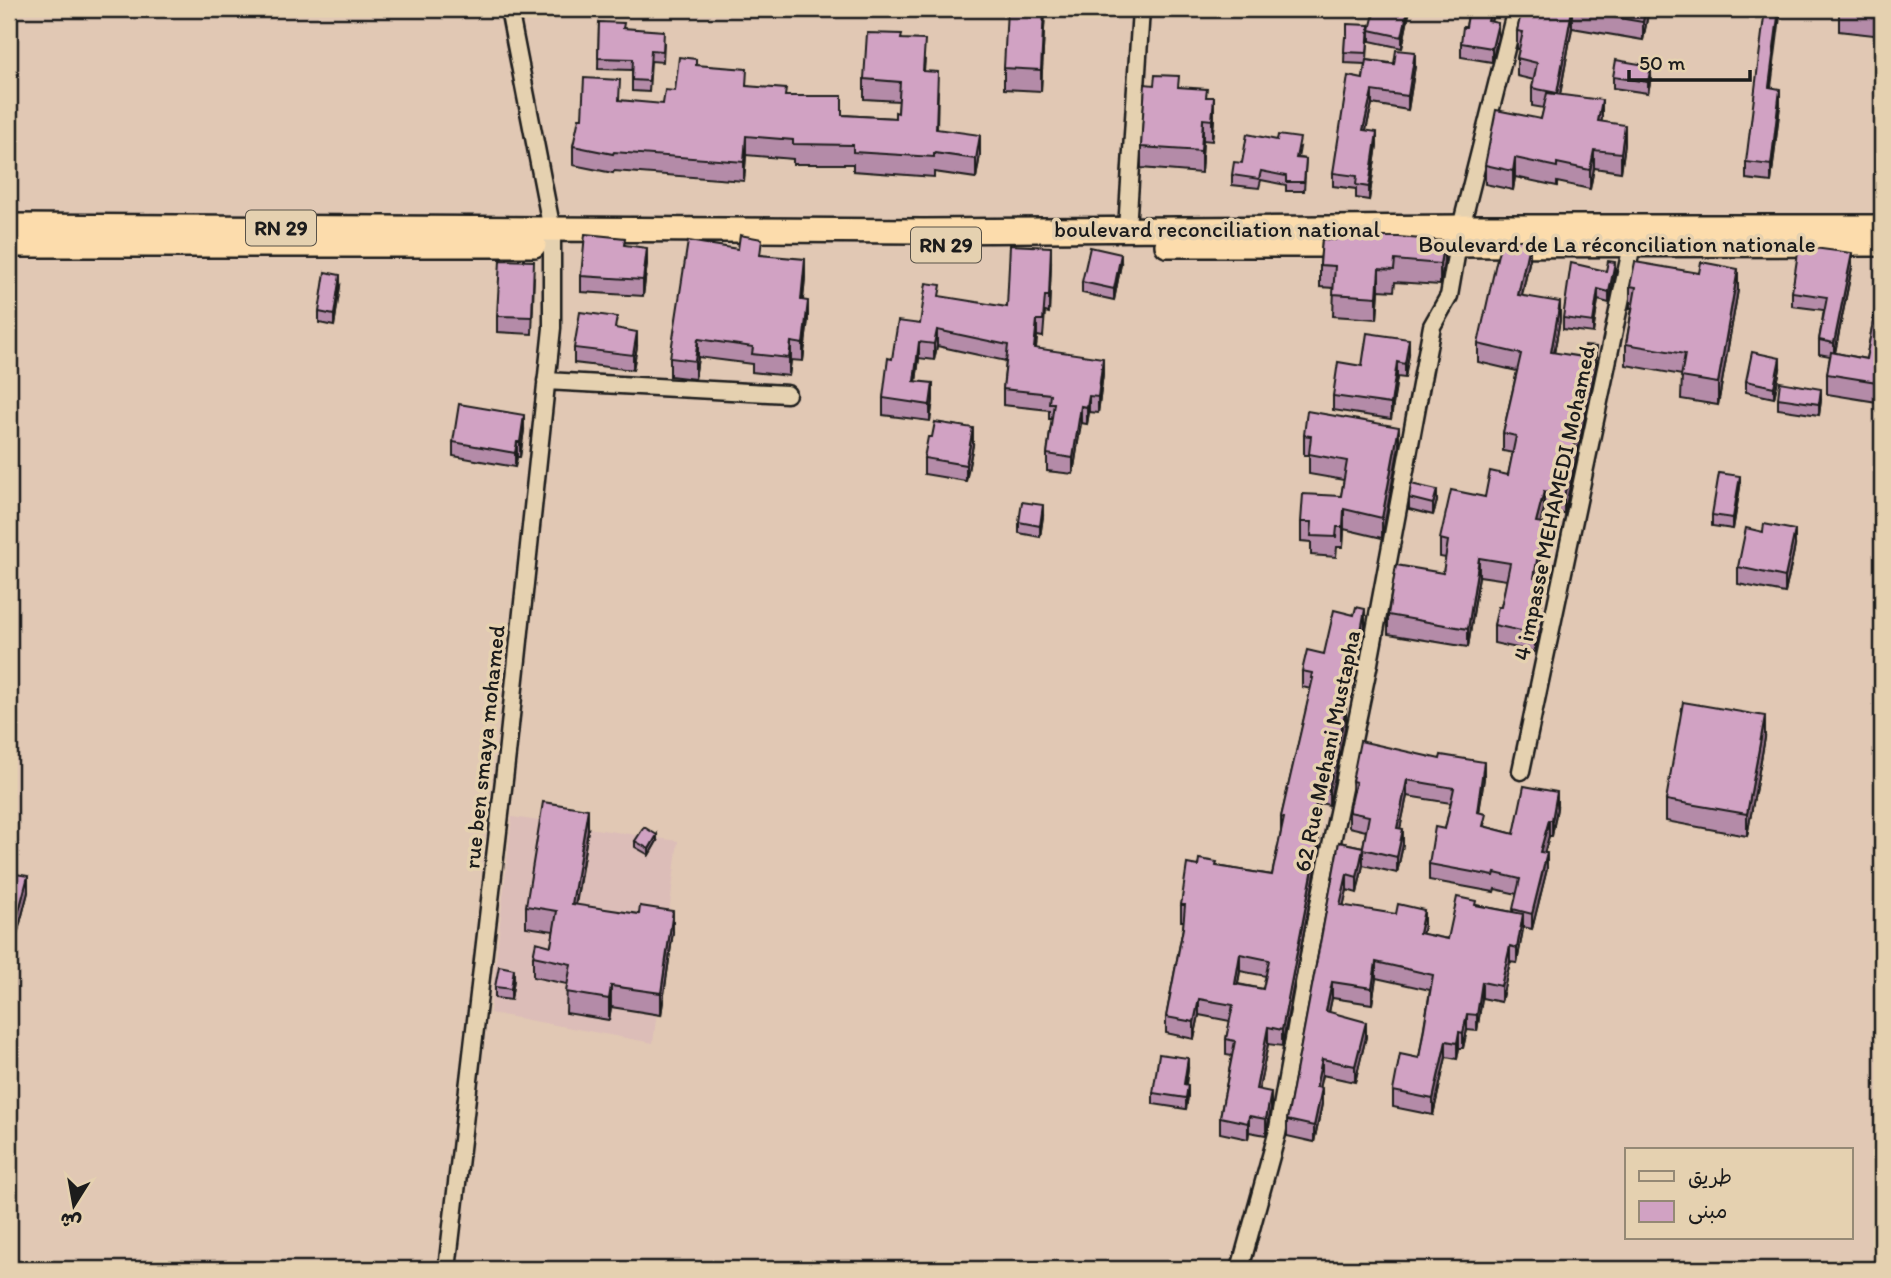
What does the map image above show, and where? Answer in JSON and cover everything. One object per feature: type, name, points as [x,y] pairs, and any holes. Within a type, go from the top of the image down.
[{"type":"highway","name":"Boulevard de La réconciliation nationale","points":[[9,226],[553,237]]},
{"type":"highway","name":"boulevard reconciliation national","points":[[553,237],[1127,229],[1460,236],[1882,227]]},
{"type":"highway","name":"Boulevard de La réconciliation nationale","points":[[9,245],[553,237],[1460,236],[1632,244],[1882,244]]},
{"type":"street","name":"rue ben smaya mohamed","points":[[447,1269],[506,765],[552,328],[553,237],[509,9]]},
{"type":"street","points":[[1127,229],[1141,9]]},
{"type":"street","name":"62 Rue Mehani Mustapha","points":[[1240,1269],[1277,1134],[1314,928],[1432,326],[1450,296],[1460,236],[1516,9]]},
{"type":"street","name":"4 impasse MEHAMEDI Mohamed","points":[[1521,771],[1632,244]]},
{"type":"street","points":[[546,381],[787,394]]},
{"type":"shaded area","points":[[512,817],[678,841],[653,1043],[490,1013]]},
{"type":"building","points":[[1007,9],[1044,9],[1041,70],[1004,68]]},
{"type":"building","points":[[1375,9],[1408,9],[1402,37],[1370,30]]},
{"type":"building","points":[[1469,9],[1491,9],[1488,21],[1498,23],[1492,48],[1461,43]]},
{"type":"building","points":[[1522,9],[1645,9],[1643,22],[1572,10],[1557,93],[1532,88],[1537,63],[1517,58],[1523,32],[1517,31]]},
{"type":"building","points":[[1765,9],[1779,9],[1769,87],[1780,89],[1771,165],[1746,162]]},
{"type":"building","points":[[1882,9],[1882,15],[1839,10]]},
{"type":"building","points":[[599,22],[624,23],[623,28],[664,31],[663,51],[651,50],[649,81],[632,80],[633,59],[598,58]]},
{"type":"building","points":[[1347,24],[1369,25],[1367,53],[1344,52]]},
{"type":"building","points":[[867,33],[902,34],[901,39],[925,40],[923,71],[938,72],[936,129],[980,135],[976,159],[934,153],[934,157],[853,152],[853,145],[793,144],[793,140],[746,136],[744,162],[613,154],[573,146],[579,118],[582,118],[584,78],[620,80],[619,100],[663,104],[665,90],[675,91],[679,57],[696,59],[696,65],[747,69],[746,86],[786,89],[785,96],[842,96],[842,115],[895,118],[895,112],[898,113],[900,82],[864,79]]},
{"type":"building","points":[[1396,50],[1415,52],[1408,96],[1372,91],[1363,130],[1377,132],[1369,187],[1356,185],[1357,176],[1333,173],[1348,76],[1363,79],[1366,60],[1394,64]]},
{"type":"building","points":[[1616,60],[1651,66],[1648,82],[1613,77]]},
{"type":"building","points":[[1155,75],[1179,76],[1178,87],[1207,89],[1206,97],[1214,97],[1212,120],[1203,119],[1201,151],[1141,147],[1145,84],[1154,85]]},
{"type":"building","points":[[1547,93],[1602,100],[1598,121],[1625,125],[1621,153],[1594,150],[1590,170],[1557,163],[1557,167],[1515,158],[1513,171],[1485,165],[1496,110],[1541,119]]},
{"type":"building","points":[[1882,95],[1882,121],[1879,121]]},
{"type":"building","points":[[1247,134],[1277,140],[1278,135],[1300,138],[1296,158],[1306,159],[1304,182],[1286,182],[1286,176],[1261,171],[1259,179],[1232,175],[1234,162],[1242,163]]},
{"type":"building","points":[[585,234],[625,238],[624,245],[647,248],[643,280],[581,276]]},
{"type":"building","points":[[740,235],[762,239],[760,255],[805,259],[801,300],[808,301],[803,344],[791,342],[789,358],[752,354],[753,347],[698,339],[695,361],[670,358],[688,241],[738,249]]},
{"type":"building","points":[[1335,237],[1399,237],[1444,241],[1440,264],[1395,260],[1394,270],[1379,269],[1377,297],[1333,294],[1335,266],[1320,265],[1322,239],[1335,240]]},
{"type":"building","points":[[1501,240],[1530,240],[1518,295],[1560,302],[1551,352],[1583,357],[1585,346],[1596,347],[1564,496],[1544,491],[1536,522],[1543,523],[1534,578],[1543,579],[1536,608],[1541,609],[1535,634],[1494,625],[1498,607],[1501,607],[1510,563],[1479,558],[1468,629],[1388,615],[1396,565],[1443,573],[1448,541],[1440,539],[1451,490],[1485,497],[1490,471],[1508,475],[1516,436],[1503,433],[1521,354],[1478,344]]},
{"type":"building","points":[[1010,245],[1051,247],[1049,296],[1045,296],[1043,320],[1037,320],[1034,348],[1103,358],[1098,397],[1089,396],[1087,407],[1081,406],[1073,458],[1047,454],[1054,403],[1049,403],[1050,394],[1003,389],[1008,345],[937,330],[934,344],[919,342],[914,381],[933,383],[930,405],[883,398],[888,358],[892,359],[898,321],[920,324],[926,283],[941,285],[939,296],[1007,307]]},
{"type":"building","points":[[1799,246],[1852,253],[1834,343],[1819,340],[1827,297],[1792,292]]},
{"type":"building","points":[[1090,247],[1121,254],[1114,289],[1082,282]]},
{"type":"building","points":[[500,260],[534,261],[532,317],[497,316]]},
{"type":"building","points":[[1608,261],[1615,262],[1609,292],[1598,289],[1593,322],[1563,318],[1571,263],[1606,271]]},
{"type":"building","points":[[1635,262],[1699,273],[1701,262],[1738,269],[1718,383],[1681,377],[1685,354],[1626,344],[1636,287],[1630,286]]},
{"type":"building","points":[[325,272],[340,275],[334,315],[319,312]]},
{"type":"building","points":[[1882,274],[1882,373],[1878,372],[1877,382],[1827,374],[1831,352],[1866,359]]},
{"type":"building","points":[[580,312],[617,317],[615,328],[637,332],[633,355],[574,348]]},
{"type":"building","points":[[1367,333],[1409,339],[1405,364],[1397,362],[1391,404],[1333,396],[1338,362],[1362,366]]},
{"type":"building","points":[[1752,352],[1780,358],[1774,387],[1746,381]]},
{"type":"building","points":[[1780,382],[1821,389],[1819,404],[1778,398]]},
{"type":"building","points":[[459,404],[524,415],[520,442],[517,442],[515,453],[453,442]]},
{"type":"building","points":[[1307,411],[1399,427],[1382,518],[1344,509],[1343,527],[1337,527],[1336,537],[1311,536],[1312,522],[1301,522],[1303,494],[1341,496],[1347,461],[1309,454],[1311,436],[1304,435]]},
{"type":"building","points":[[935,422],[973,428],[966,465],[924,458],[928,437],[932,437]]},
{"type":"building","points":[[1719,473],[1740,476],[1733,518],[1712,515]]},
{"type":"building","points":[[1411,484],[1437,490],[1433,504],[1409,498]]},
{"type":"building","points":[[1022,502],[1043,505],[1040,526],[1019,522]]},
{"type":"building","points":[[1764,524],[1795,530],[1785,577],[1738,567],[1746,528],[1763,532]]},
{"type":"building","points":[[1356,607],[1365,609],[1355,664],[1347,662],[1339,696],[1338,705],[1346,707],[1329,789],[1320,786],[1309,834],[1319,837],[1282,1030],[1268,1027],[1256,1089],[1271,1092],[1266,1119],[1249,1116],[1248,1123],[1220,1117],[1235,1041],[1226,1039],[1233,1005],[1199,999],[1194,1022],[1166,1017],[1183,928],[1185,905],[1181,905],[1187,864],[1198,866],[1199,859],[1217,862],[1216,866],[1272,875],[1284,818],[1281,817],[1313,678],[1312,673],[1302,671],[1307,650],[1324,654],[1334,610],[1354,615]],"holes":[[[1240,954],[1269,960],[1263,989],[1235,984]]]},
{"type":"building","points":[[1683,702],[1765,716],[1747,814],[1666,800]]},
{"type":"building","points":[[1360,741],[1440,759],[1441,755],[1484,762],[1477,812],[1486,814],[1483,826],[1514,834],[1524,786],[1557,792],[1552,820],[1549,820],[1540,852],[1547,853],[1532,914],[1513,909],[1520,879],[1429,864],[1435,827],[1445,829],[1454,788],[1407,780],[1397,828],[1403,829],[1397,857],[1363,849],[1357,877],[1347,874],[1340,905],[1396,914],[1398,904],[1424,910],[1419,933],[1448,939],[1457,897],[1476,901],[1475,905],[1523,914],[1517,948],[1510,946],[1501,986],[1482,982],[1477,1015],[1467,1014],[1463,1033],[1459,1032],[1457,1043],[1446,1041],[1433,1099],[1393,1091],[1400,1054],[1419,1058],[1433,975],[1376,962],[1372,988],[1332,982],[1326,1011],[1366,1022],[1355,1066],[1322,1059],[1316,1087],[1322,1088],[1314,1126],[1287,1120],[1339,842],[1363,847],[1369,816],[1349,812],[1356,782],[1352,781]]},
{"type":"building","points":[[543,802],[588,809],[572,904],[639,914],[640,906],[673,911],[661,993],[611,986],[609,999],[566,992],[571,964],[533,956],[536,942],[551,946],[557,911],[526,906]]},
{"type":"building","points":[[644,827],[657,835],[649,849],[635,841]]},
{"type":"building","points":[[10,873],[28,876],[17,918],[9,916]]},
{"type":"building","points":[[499,966],[514,969],[511,989],[495,987]]},
{"type":"building","points":[[1159,1054],[1188,1058],[1184,1084],[1188,1085],[1186,1098],[1153,1093]]}]
